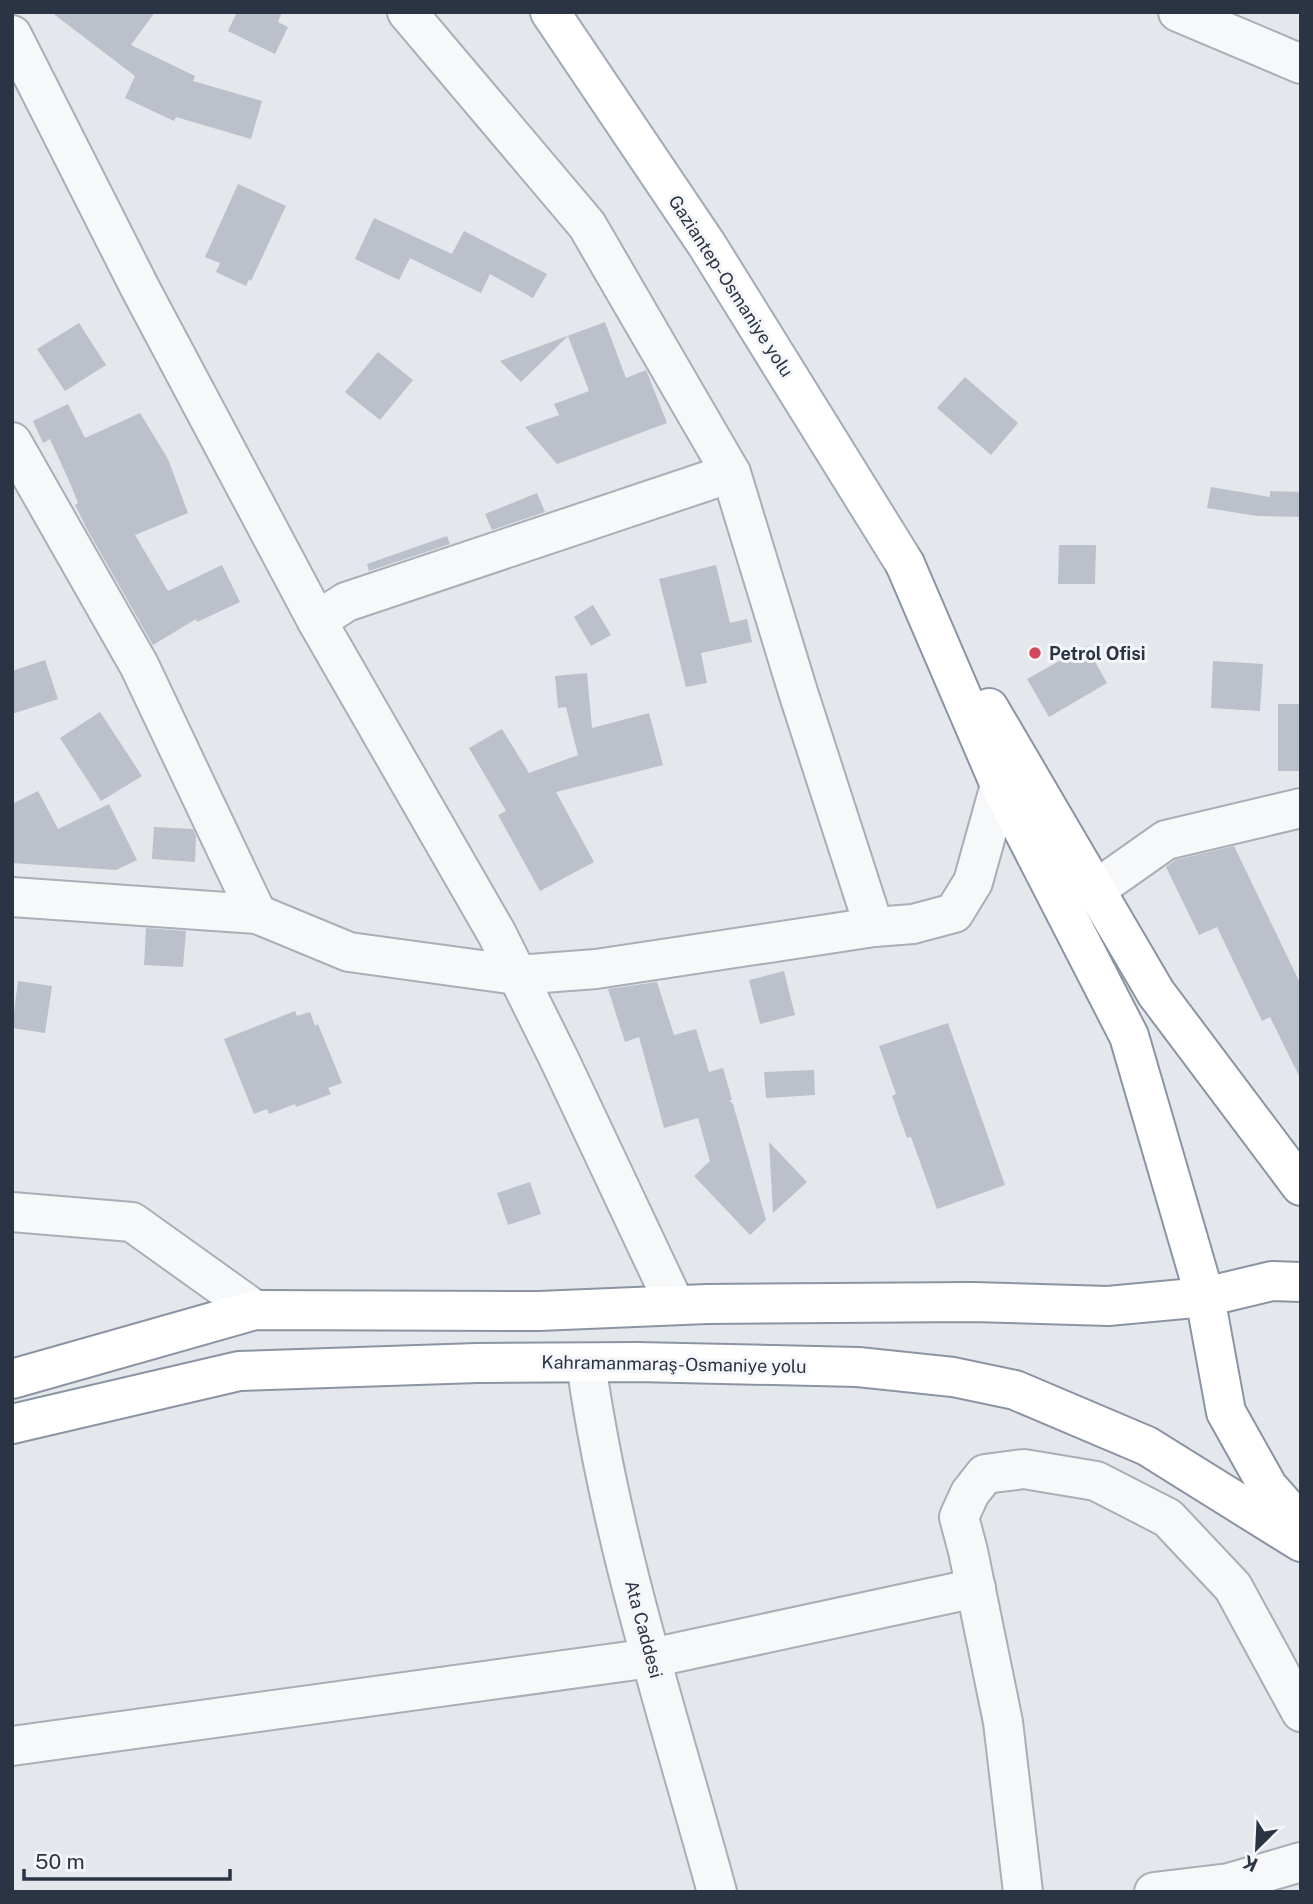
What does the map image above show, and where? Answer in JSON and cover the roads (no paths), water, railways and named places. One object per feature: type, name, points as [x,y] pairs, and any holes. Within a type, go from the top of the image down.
[{"type":"main road","name":"Gaziantep-Osmaniye yolu","points":[[550,12],[707,245],[905,564]]},
{"type":"main road","points":[[905,564],[1000,785],[1129,1036],[1205,1297],[1226,1412],[1268,1487],[1301,1524]]},
{"type":"main road","points":[[905,564],[1156,993],[1301,1186]]},
{"type":"main road","points":[[12,1379],[255,1310],[539,1311],[675,1305],[972,1302],[1108,1306],[1205,1297],[1272,1281],[1301,1282]]},
{"type":"main road","name":"Kahramanmaraş-Osmaniye yolu","points":[[12,1424],[239,1371],[477,1363],[858,1367],[953,1377],[1015,1390],[1147,1446],[1301,1542]]},
{"type":"street","points":[[407,12],[587,225],[731,473],[797,692],[874,927]]},
{"type":"street","points":[[1178,12],[1301,64]]},
{"type":"street","points":[[12,35],[140,288],[317,621],[497,934],[675,1305]]},
{"type":"street","points":[[12,442],[139,665],[257,914]]},
{"type":"street","points":[[317,621],[346,602],[731,473]]},
{"type":"street","points":[[12,897],[257,914],[349,952],[517,975],[596,969],[874,927],[913,924],[954,913],[973,882],[1000,785]]},
{"type":"street","points":[[1095,890],[1166,840],[1301,808]]},
{"type":"street","points":[[12,1212],[132,1222],[255,1310]]},
{"type":"street","name":"Ata Caddesi","points":[[586,1363],[618,1531],[717,1892]]},
{"type":"street","points":[[1023,1892],[1003,1722],[959,1517],[970,1493],[985,1474],[1024,1469],[1096,1481],[1168,1518],[1233,1587],[1301,1712]]},
{"type":"street","points":[[12,1746],[651,1658],[975,1588]]},
{"type":"street","points":[[1154,1892],[1229,1883],[1301,1862]]},
{"type":"place","name":"Petrol Ofisi","points":[[1035,653]]}]
